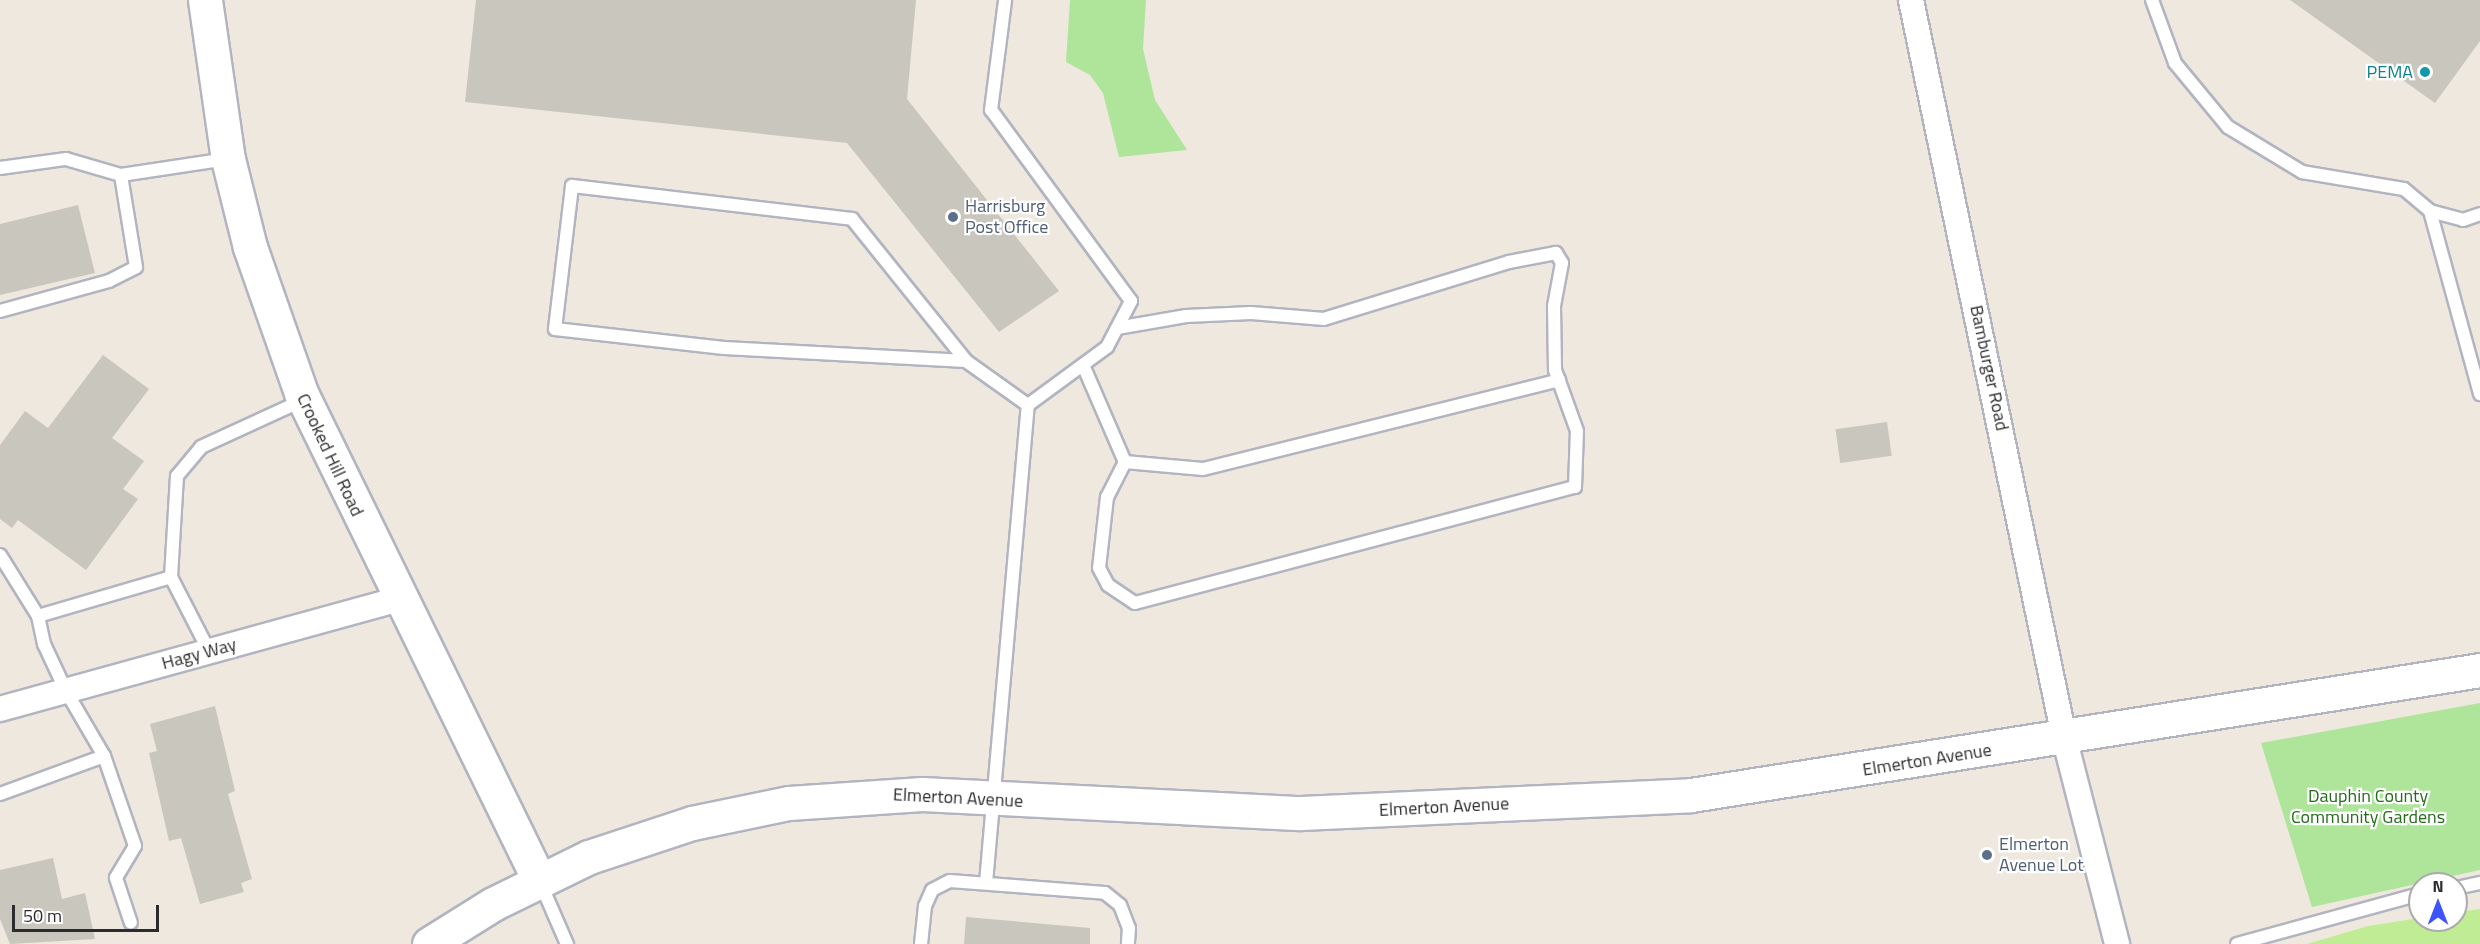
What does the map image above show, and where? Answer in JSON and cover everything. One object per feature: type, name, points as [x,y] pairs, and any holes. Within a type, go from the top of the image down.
[{"type":"main road","name":"Crooked Hill Road","points":[[205,0],[228,159],[250,247],[304,400],[399,599],[539,880]]},
{"type":"main road","name":"Elmerton Avenue","points":[[429,944],[539,880],[636,840],[759,808],[882,794],[1301,813],[1691,795],[2480,670]]},
{"type":"street","name":"Bamburger Road","points":[[1911,0],[2064,737],[2117,944]]},
{"type":"street","name":"Hagy Way","points":[[0,709],[399,599]]},
{"type":"lane","points":[[986,883],[1028,405],[1107,347],[1131,302],[991,110],[1005,0]]},
{"type":"lane","points":[[2152,0],[2175,63],[2228,127],[2302,172],[2404,189],[2430,211],[2463,220],[2480,214]]},
{"type":"lane","points":[[0,168],[66,159],[121,175],[228,159]]},
{"type":"lane","points":[[0,311],[109,281],[136,267],[121,175]]},
{"type":"lane","points":[[966,361],[724,348],[555,328],[572,186],[852,219],[966,361],[1028,405]]},
{"type":"lane","points":[[2430,211],[2476,364],[2480,394]]},
{"type":"lane","points":[[1117,328],[1186,316],[1251,313],[1324,320],[1509,262],[1556,253],[1562,263],[1554,306],[1559,380],[1577,431],[1575,487],[1135,603],[1108,585],[1099,568],[1107,497],[1125,462]]},
{"type":"lane","points":[[1083,365],[1125,462]]},
{"type":"lane","points":[[1125,462],[1203,469],[1559,380]]},
{"type":"lane","points":[[209,651],[171,577],[177,476],[201,447],[304,400]]},
{"type":"lane","points":[[0,555],[38,616],[44,644],[66,691],[104,756],[135,846],[116,878],[131,923]]},
{"type":"lane","points":[[38,616],[171,577]]},
{"type":"lane","points":[[0,794],[104,756]]},
{"type":"lane","points":[[539,880],[567,944]]},
{"type":"lane","points":[[921,944],[925,906],[932,890],[950,881],[1105,893],[1120,904],[1129,928],[1128,944]]},
{"type":"lane","points":[[2237,944],[2408,897]]},
{"type":"green space","points":[[1070,0],[1146,0],[1143,49],[1155,100],[1187,150],[1119,157],[1103,93],[1090,75],[1066,62]]},
{"type":"green space","name":"Dauphin County Community Gardens","points":[[2480,703],[2480,870],[2468,873],[2408,872],[2408,886],[2312,907],[2261,743]]},
{"type":"green space","points":[[2480,909],[2480,944],[2307,944],[2368,926],[2408,920],[2408,932],[2468,932],[2468,910]]},
{"type":"building","name":"Harrisburg Post Office","points":[[476,0],[916,0],[907,99],[1059,291],[999,332],[847,143],[465,102]]},
{"type":"building","name":"PEMA","points":[[2290,0],[2480,0],[2480,41],[2435,103]]},
{"type":"building","points":[[78,205],[95,273],[0,295],[0,224]]},
{"type":"building","points":[[103,355],[149,389],[112,438],[144,461],[123,489],[138,499],[86,570],[18,520],[12,528],[0,519],[0,445],[25,411],[48,428]]},
{"type":"building","points":[[1887,422],[1892,456],[1840,463],[1836,429]]},
{"type":"building","points":[[215,706],[235,791],[228,794],[252,879],[241,883],[244,892],[200,904],[181,838],[169,841],[149,753],[157,751],[150,724]]},
{"type":"building","points":[[53,858],[62,899],[85,893],[95,939],[10,944],[0,919],[0,870]]},
{"type":"building","points":[[966,917],[1090,928],[1090,944],[964,944]]},
{"type":"place","name":"PEMA","points":[[2425,72]]},
{"type":"place","name":"Harrisburg Post Office","points":[[953,217]]},
{"type":"place","name":"Elmerton Avenue Lot","points":[[1987,855]]}]
